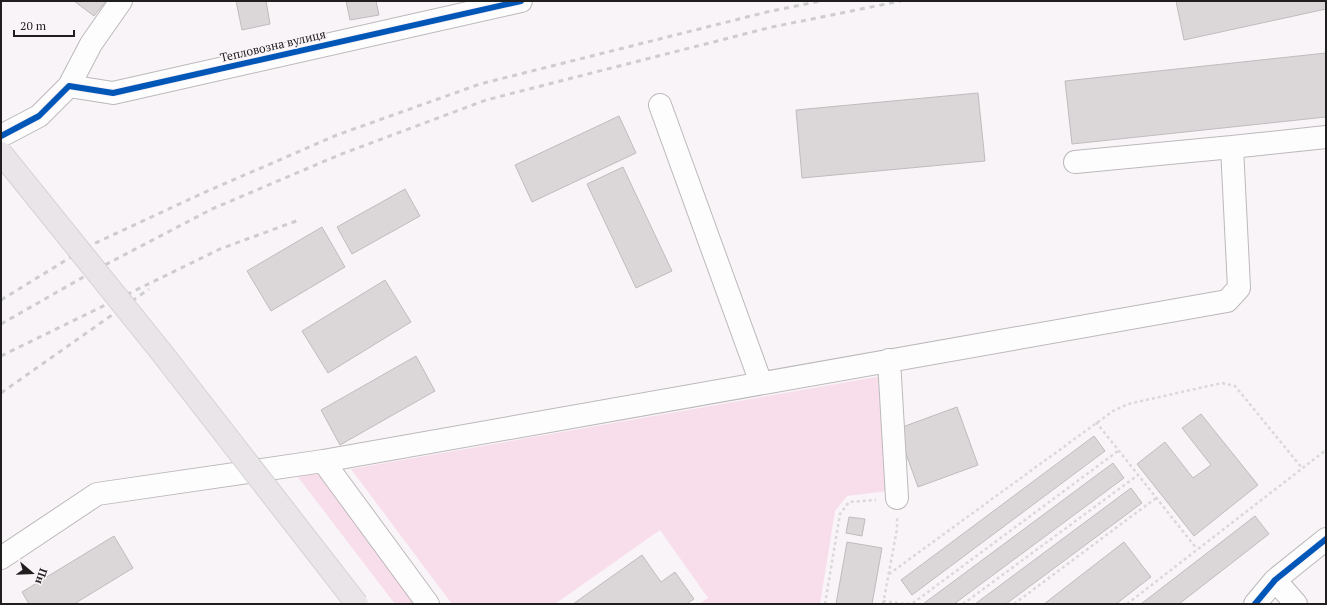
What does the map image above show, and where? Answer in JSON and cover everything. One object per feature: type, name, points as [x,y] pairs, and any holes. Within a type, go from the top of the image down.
[{"type":"main road","points":[[1,153],[157,347],[357,604]]},
{"type":"street","points":[[1,136],[39,116],[69,86],[91,44],[121,1]]},
{"type":"street","name":"Тепловозна вулиця","points":[[69,86],[113,93],[521,1]]},
{"type":"street","points":[[660,105],[762,383]]},
{"type":"street","points":[[1075,162],[1326,137]]},
{"type":"street","points":[[1,558],[97,494],[323,461],[1227,301],[1239,288],[1232,147]]},
{"type":"street","points":[[889,360],[897,498]]},
{"type":"street","points":[[323,461],[428,604]]},
{"type":"street","points":[[1255,604],[1275,580],[1326,539]]},
{"type":"street","points":[[1275,580],[1296,604]]},
{"type":"path","points":[[889,574],[1096,422],[1113,410],[1128,404],[1222,383],[1235,386],[1302,468]]},
{"type":"path","points":[[1096,422],[1197,549]]},
{"type":"path","points":[[1127,604],[1326,450]]},
{"type":"path","points":[[825,604],[840,514],[849,502],[897,498],[897,530],[883,602],[905,604],[913,603],[1118,451]]},
{"type":"path","points":[[963,604],[1138,476]]},
{"type":"path","points":[[1014,604],[1156,498]]},
{"type":"shaded area","points":[[882,376],[887,491],[847,496],[835,511],[820,604],[699,604],[708,598],[660,530],[555,604],[452,604],[351,469]]},
{"type":"shaded area","points":[[323,472],[419,604],[395,604],[298,477]]},
{"type":"building","points":[[74,1],[106,1],[94,16]]},
{"type":"building","points":[[236,1],[266,1],[270,24],[242,30]]},
{"type":"building","points":[[346,1],[376,1],[379,15],[350,20]]},
{"type":"building","points":[[1176,1],[1326,1],[1326,9],[1184,40]]},
{"type":"building","points":[[1326,53],[1326,117],[1072,144],[1065,81]]},
{"type":"building","points":[[978,93],[985,161],[802,178],[796,110]]},
{"type":"building","points":[[619,116],[636,153],[532,202],[515,165]]},
{"type":"building","points":[[623,167],[672,271],[636,288],[587,184]]},
{"type":"building","points":[[405,189],[420,216],[352,254],[337,227]]},
{"type":"building","points":[[322,227],[345,267],[271,311],[247,271]]},
{"type":"building","points":[[385,280],[411,322],[328,373],[302,331]]},
{"type":"building","points":[[416,356],[435,391],[340,445],[321,410]]},
{"type":"building","points":[[957,407],[978,465],[918,487],[897,429]]},
{"type":"building","points":[[1201,414],[1258,485],[1194,536],[1137,464],[1165,442],[1193,478],[1211,465],[1182,428]]},
{"type":"building","points":[[1094,436],[1105,451],[912,595],[901,580]]},
{"type":"building","points":[[1113,463],[1124,478],[954,604],[923,604]]},
{"type":"building","points":[[1131,488],[1142,503],[1006,604],[975,604]]},
{"type":"building","points":[[1255,516],[1269,534],[1179,604],[1141,604]]},
{"type":"building","points":[[849,517],[865,519],[862,536],[846,533]]},
{"type":"building","points":[[114,536],[133,568],[74,604],[29,604],[22,592]]},
{"type":"building","points":[[847,542],[882,548],[872,604],[836,604]]},
{"type":"building","points":[[1124,542],[1151,577],[1116,604],[1044,604]]},
{"type":"building","points":[[642,555],[661,582],[675,572],[694,599],[686,604],[573,604]]},
{"type":"railway","points":[[1,300],[89,246],[203,193],[337,135],[480,84],[767,12],[821,1]]},
{"type":"railway","points":[[1,324],[101,267],[212,209],[339,155],[486,100],[772,27],[901,1]]},
{"type":"railway","points":[[1,356],[220,249],[299,220]]},
{"type":"railway","points":[[1,393],[149,289]]},
{"type":"cycle path","points":[[1,136],[39,116],[69,86],[113,93],[521,1]]},
{"type":"cycle path","points":[[1255,604],[1275,580],[1326,539]]}]
